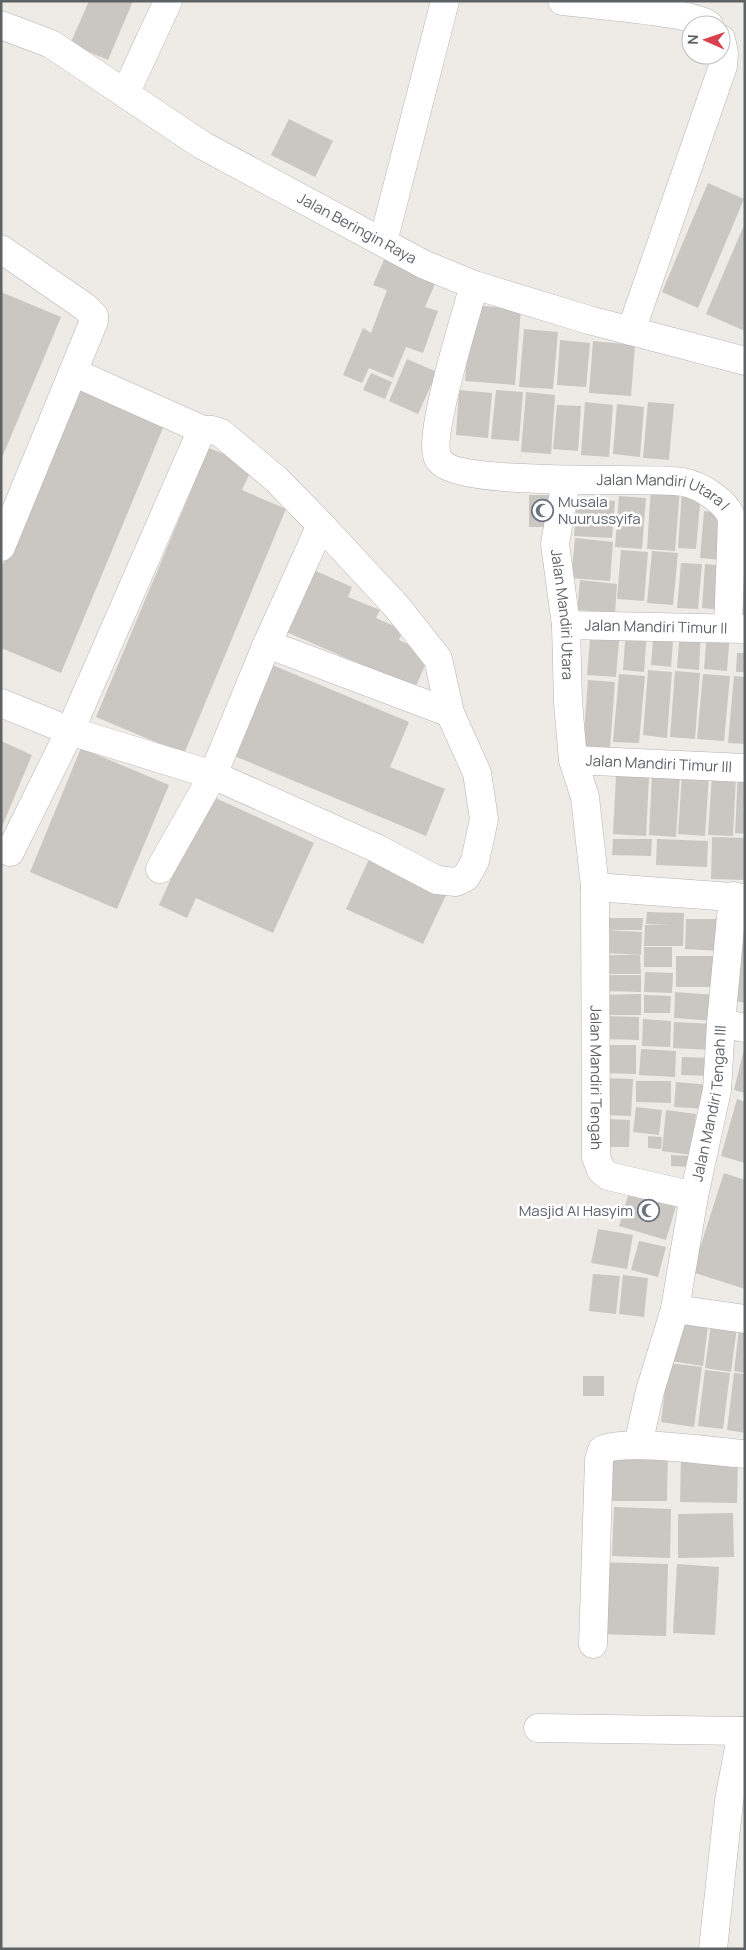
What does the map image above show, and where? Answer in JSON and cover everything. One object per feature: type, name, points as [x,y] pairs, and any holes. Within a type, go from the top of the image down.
[{"type":"street","points":[[126,94],[168,1]]},
{"type":"street","points":[[383,242],[445,1]]},
{"type":"street","points":[[562,1],[681,16]]},
{"type":"street","name":"Jalan Beringin Raya","points":[[1,25],[51,44],[202,145],[423,264],[474,285],[631,331],[745,361]]},
{"type":"street","points":[[631,331],[723,65]]},
{"type":"street","points":[[1,249],[93,314],[94,321],[1,547]]},
{"type":"street","points":[[474,285],[438,415],[435,443],[438,458],[444,466],[460,471],[486,475],[566,480]]},
{"type":"street","points":[[1,703],[70,730],[213,775],[376,848],[436,880],[456,882],[466,877],[475,861],[484,819],[477,773],[450,712],[438,659],[397,607],[276,479],[221,433],[203,430],[73,372]]},
{"type":"street","points":[[10,852],[70,730],[203,430]]},
{"type":"street","name":"Jalan Mandiri Utara","points":[[566,480],[555,544],[566,625],[568,702],[573,760]]},
{"type":"street","name":"Jalan Mandiri Utara I","points":[[566,480],[682,482],[714,496],[727,508],[732,520],[736,629]]},
{"type":"street","points":[[160,869],[213,775],[267,644],[321,525]]},
{"type":"street","name":"Jalan Mandiri Timur II","points":[[566,625],[736,629]]},
{"type":"street","points":[[267,644],[450,712]]},
{"type":"street","name":"Jalan Mandiri Timur III","points":[[573,760],[745,768]]},
{"type":"street","name":"Jalan Mandiri Tengah","points":[[573,760],[585,797],[595,887],[596,1157],[601,1170],[608,1176],[694,1196]]},
{"type":"street","points":[[595,887],[739,897]]},
{"type":"street","name":"Jalan Mandiri Tengah III","points":[[638,1445],[650,1391],[675,1309],[694,1196],[733,1025],[739,897]]},
{"type":"street","points":[[675,1309],[745,1320]]},
{"type":"street","points":[[593,1644],[599,1460],[602,1450],[610,1445],[638,1445],[745,1454]]},
{"type":"street","points":[[538,1728],[743,1731],[728,1801],[713,1949]]},
{"type":"building","points":[[89,1],[133,1],[108,60],[70,44]]},
{"type":"building","points":[[289,119],[333,141],[315,177],[271,155]]},
{"type":"building","points":[[708,183],[744,199],[698,308],[662,292]]},
{"type":"building","points":[[745,223],[745,331],[706,314]]},
{"type":"building","points":[[387,253],[420,267],[416,277],[435,284],[425,307],[438,311],[423,353],[406,347],[393,378],[369,368],[362,383],[343,375],[363,328],[371,333],[387,290],[373,285]]},
{"type":"building","points":[[1,292],[61,317],[1,460]]},
{"type":"building","points":[[471,305],[521,309],[515,385],[465,381]]},
{"type":"building","points":[[524,329],[558,332],[553,389],[519,387]]},
{"type":"building","points":[[560,340],[590,343],[586,387],[557,385]]},
{"type":"building","points":[[593,341],[635,345],[631,396],[589,393]]},
{"type":"building","points":[[407,359],[437,372],[418,414],[389,401]]},
{"type":"building","points":[[371,373],[392,382],[385,399],[363,390]]},
{"type":"building","points":[[78,386],[165,423],[61,673],[1,648],[1,569]]},
{"type":"building","points":[[459,390],[492,393],[488,438],[456,435]]},
{"type":"building","points":[[496,390],[523,392],[519,441],[491,439]]},
{"type":"building","points":[[526,392],[555,395],[551,454],[521,452]]},
{"type":"building","points":[[585,402],[613,405],[609,457],[581,455]]},
{"type":"building","points":[[648,402],[674,404],[669,460],[643,458]]},
{"type":"building","points":[[617,404],[644,407],[640,457],[613,454]]},
{"type":"building","points":[[557,405],[581,406],[578,451],[553,449]]},
{"type":"building","points":[[209,448],[253,466],[242,490],[286,509],[184,754],[96,717]]},
{"type":"building","points":[[651,487],[680,489],[675,551],[647,549]]},
{"type":"building","points":[[682,491],[701,493],[696,549],[678,548]]},
{"type":"building","name":"Musala Nuurussyifa","points":[[529,495],[555,495],[555,527],[529,527]]},
{"type":"building","points":[[619,496],[646,498],[642,549],[615,547]]},
{"type":"building","points":[[577,497],[615,501],[612,538],[574,536]]},
{"type":"building","points":[[704,511],[724,513],[720,560],[700,558]]},
{"type":"building","points":[[575,538],[613,542],[610,581],[571,578]]},
{"type":"building","points":[[621,550],[648,552],[644,601],[617,599]]},
{"type":"building","points":[[652,551],[678,553],[673,605],[647,603]]},
{"type":"building","points":[[681,563],[702,564],[698,609],[677,608]]},
{"type":"building","points":[[705,564],[726,566],[723,610],[702,608]]},
{"type":"building","points":[[309,568],[352,587],[348,597],[380,610],[376,618],[403,630],[399,640],[430,654],[415,688],[282,630]]},
{"type":"building","points":[[580,580],[617,584],[615,613],[577,610]]},
{"type":"building","points":[[743,592],[745,592],[745,618],[742,618]]},
{"type":"building","points":[[591,627],[620,629],[616,677],[587,675]]},
{"type":"building","points":[[626,627],[647,629],[644,672],[623,670]]},
{"type":"building","points":[[654,627],[674,629],[671,667],[651,665]]},
{"type":"building","points":[[680,630],[701,632],[699,670],[677,668]]},
{"type":"building","points":[[707,631],[730,633],[727,671],[704,669]]},
{"type":"building","points":[[737,653],[745,653],[745,672],[736,672]]},
{"type":"building","points":[[270,664],[409,722],[390,767],[445,789],[426,836],[232,755]]},
{"type":"building","points":[[648,670],[672,672],[667,738],[643,735]]},
{"type":"building","points":[[675,671],[700,673],[695,739],[670,737]]},
{"type":"building","points":[[619,674],[645,676],[639,743],[613,742]]},
{"type":"building","points":[[703,674],[730,676],[724,741],[697,739]]},
{"type":"building","points":[[734,676],[745,677],[745,744],[728,743]]},
{"type":"building","points":[[588,680],[615,682],[610,748],[583,746]]},
{"type":"building","points":[[1,741],[32,755],[1,829]]},
{"type":"building","points":[[81,748],[169,785],[117,909],[30,872]]},
{"type":"building","points":[[738,772],[745,772],[745,834],[735,833]]},
{"type":"building","points":[[652,774],[680,776],[676,837],[649,835]]},
{"type":"building","points":[[682,774],[709,776],[705,836],[678,834]]},
{"type":"building","points":[[712,774],[736,776],[733,836],[708,835]]},
{"type":"building","points":[[616,776],[649,777],[646,836],[613,834]]},
{"type":"building","points":[[209,795],[314,843],[273,933],[196,898],[187,918],[159,905]]},
{"type":"building","points":[[712,837],[745,838],[745,880],[711,879]]},
{"type":"building","points":[[613,839],[652,839],[651,856],[612,855]]},
{"type":"building","points":[[657,839],[708,841],[707,867],[656,865]]},
{"type":"building","points":[[370,857],[447,893],[423,944],[346,909]]},
{"type":"building","points":[[647,912],[684,913],[683,946],[644,946],[645,925],[671,925],[646,924]]},
{"type":"building","points":[[604,918],[643,918],[642,930],[604,930]]},
{"type":"building","points":[[686,919],[722,919],[722,951],[685,949]]},
{"type":"building","points":[[605,930],[642,932],[641,955],[604,953]]},
{"type":"building","points":[[738,936],[745,937],[745,1003],[724,998]]},
{"type":"building","points":[[644,947],[672,947],[672,967],[644,967]]},
{"type":"building","points":[[603,955],[640,955],[641,974],[604,974]]},
{"type":"building","points":[[676,956],[719,956],[719,987],[676,987]]},
{"type":"building","points":[[645,972],[673,973],[672,993],[644,992]]},
{"type":"building","points":[[602,975],[641,975],[641,992],[602,991]]},
{"type":"building","points":[[675,992],[716,995],[714,1021],[674,1018]]},
{"type":"building","points":[[641,994],[641,1015],[602,1015],[602,995]]},
{"type":"building","points":[[644,995],[671,996],[670,1013],[644,1013]]},
{"type":"building","points":[[605,1016],[639,1017],[639,1040],[604,1039]]},
{"type":"building","points":[[643,1019],[671,1021],[670,1047],[642,1046]]},
{"type":"building","points":[[674,1022],[713,1024],[712,1050],[673,1048]]},
{"type":"building","points":[[603,1045],[636,1045],[636,1074],[602,1073]]},
{"type":"building","points":[[641,1049],[676,1051],[675,1077],[639,1075]]},
{"type":"building","points":[[745,1049],[745,1093],[734,1090]]},
{"type":"building","points":[[682,1057],[713,1058],[712,1076],[681,1075]]},
{"type":"building","points":[[602,1078],[633,1079],[631,1116],[601,1115]]},
{"type":"building","points":[[636,1081],[671,1081],[671,1103],[636,1102]]},
{"type":"building","points":[[676,1082],[710,1085],[708,1109],[674,1107]]},
{"type":"building","points":[[737,1099],[745,1102],[745,1163],[721,1156]]},
{"type":"building","points":[[636,1107],[662,1110],[659,1135],[633,1132]]},
{"type":"building","points":[[666,1110],[696,1114],[692,1155],[662,1151]]},
{"type":"building","points":[[605,1119],[630,1120],[629,1147],[604,1147]]},
{"type":"building","points":[[648,1136],[662,1137],[661,1149],[648,1148]]},
{"type":"building","points":[[671,1155],[690,1156],[690,1167],[671,1166]]},
{"type":"building","points":[[724,1173],[745,1180],[745,1289],[692,1272]]},
{"type":"building","name":"Masjid Al Hasyim","points":[[632,1182],[679,1196],[666,1240],[619,1226]]},
{"type":"building","points":[[598,1229],[633,1235],[627,1269],[591,1263]]},
{"type":"building","points":[[639,1241],[666,1247],[658,1277],[631,1270]]},
{"type":"building","points":[[593,1274],[620,1276],[616,1314],[589,1311]]},
{"type":"building","points":[[623,1275],[648,1278],[644,1317],[619,1314]]},
{"type":"building","points":[[677,1314],[709,1318],[703,1366],[670,1361]]},
{"type":"building","points":[[711,1324],[737,1327],[731,1372],[705,1368]]},
{"type":"building","points":[[739,1330],[745,1331],[745,1373],[734,1371]]},
{"type":"building","points":[[668,1363],[702,1367],[694,1427],[661,1422]]},
{"type":"building","points":[[705,1370],[730,1373],[723,1429],[698,1426]]},
{"type":"building","points":[[734,1373],[745,1374],[745,1433],[727,1430]]},
{"type":"building","points":[[583,1376],[604,1376],[604,1396],[583,1396]]},
{"type":"building","points":[[612,1449],[668,1450],[667,1501],[611,1501]]},
{"type":"building","points":[[681,1458],[738,1459],[737,1503],[680,1502]]},
{"type":"building","points":[[614,1507],[671,1509],[670,1558],[612,1556]]},
{"type":"building","points":[[733,1513],[734,1557],[678,1558],[678,1514]]},
{"type":"building","points":[[596,1562],[668,1564],[666,1636],[594,1634]]},
{"type":"building","points":[[677,1564],[719,1567],[715,1635],[673,1633]]},
{"type":"place","name":"Musala Nuurussyifa","points":[[542,511]]},
{"type":"place","name":"Masjid Al Hasyim","points":[[649,1211]]}]
